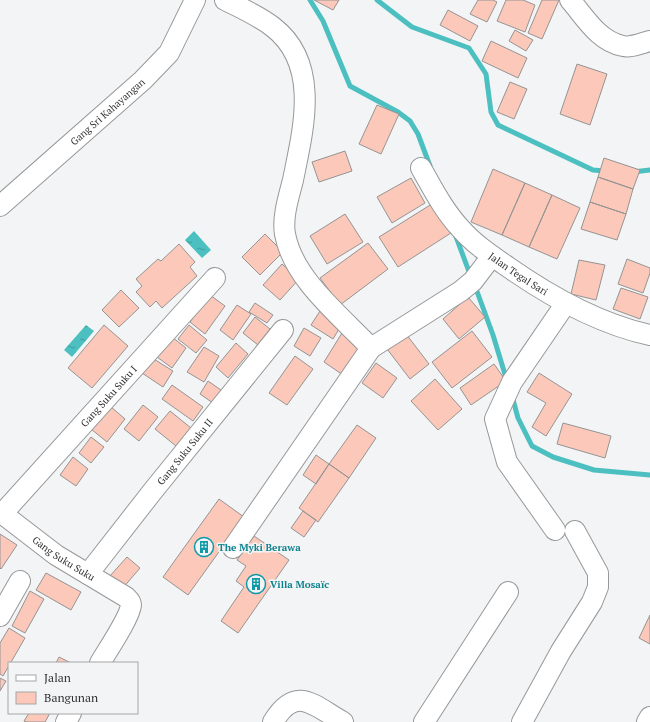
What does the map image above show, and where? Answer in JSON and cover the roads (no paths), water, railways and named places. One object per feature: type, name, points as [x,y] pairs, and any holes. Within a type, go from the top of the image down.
[{"type":"street","name":"Gang Sri Kahayangan","points":[[0,206],[143,80],[169,53],[195,0]]},
{"type":"street","points":[[225,0],[273,27],[284,38],[300,67],[306,93],[302,134],[286,211],[285,233],[289,246],[307,283],[371,348]]},
{"type":"street","points":[[570,0],[596,32],[604,38],[623,46],[650,42]]},
{"type":"street","name":"Jalan Tegal Sari","points":[[421,168],[453,220],[472,240],[492,256],[532,284],[566,303],[613,324],[650,335]]},
{"type":"street","points":[[233,548],[371,348],[461,291],[473,281],[492,256]]},
{"type":"street","name":"Gang Suku Suku I","points":[[1,513],[215,278]]},
{"type":"street","points":[[555,530],[507,462],[495,419],[512,382],[566,303]]},
{"type":"street","name":"Gang Suku Suku II","points":[[88,574],[282,330]]},
{"type":"street","name":"Gang Suku Suku","points":[[1,513],[56,555],[126,597],[130,601],[131,605],[126,617],[101,662]]},
{"type":"street","points":[[522,722],[548,674],[592,602],[598,587],[598,573],[575,531]]},
{"type":"street","points":[[0,616],[20,581]]},
{"type":"street","points":[[424,722],[508,592]]},
{"type":"street","points":[[273,722],[285,705],[294,700],[303,700],[343,722]]},
{"type":"street","points":[[647,722],[650,717]]},
{"type":"water","points":[[194,231],[211,250],[202,258],[185,240]]},
{"type":"water","points":[[86,325],[94,331],[72,357],[64,350]]},
{"type":"waterway","points":[[310,0],[323,21],[350,86],[398,112],[410,121],[418,134],[430,166]]},
{"type":"waterway","points":[[377,0],[412,27],[469,48],[486,74],[491,112],[498,125],[593,170],[605,171]]},
{"type":"waterway","points":[[633,172],[650,170]]},
{"type":"waterway","points":[[455,234],[471,277]]},
{"type":"waterway","points":[[475,286],[493,335],[507,381]]},
{"type":"waterway","points":[[512,396],[518,418],[532,446],[553,457],[594,470],[650,475]]},
{"type":"place","name":"The Myki Berawa","points":[[204,547]]},
{"type":"place","name":"Villa Mosaïc","points":[[256,584]]}]
